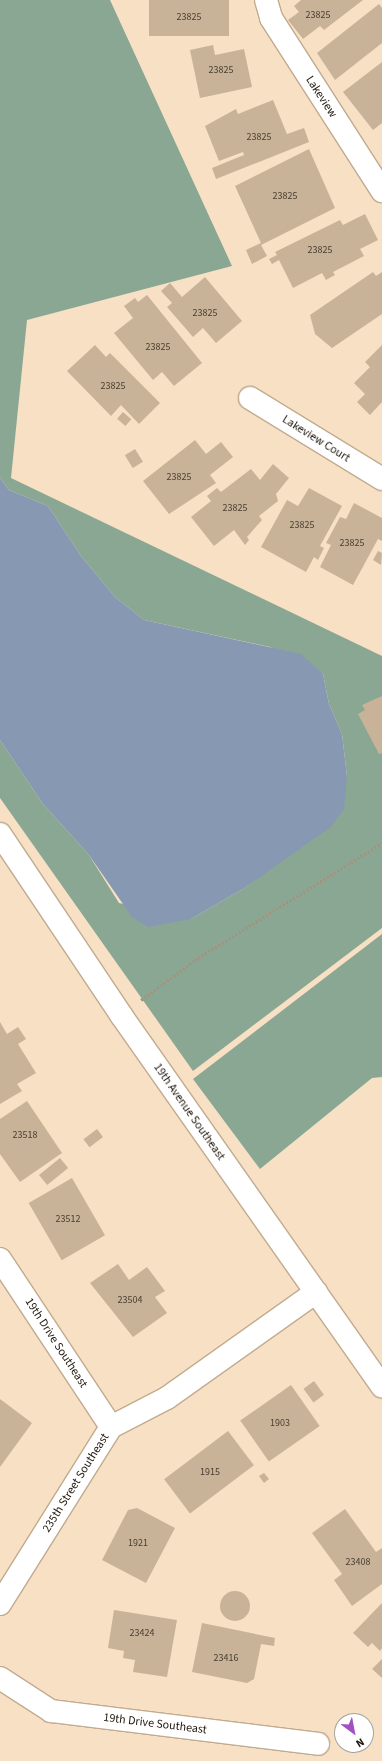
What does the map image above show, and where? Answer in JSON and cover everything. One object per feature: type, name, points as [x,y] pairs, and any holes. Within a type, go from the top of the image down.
[{"type":"street","name":"Lakeview","points":[[266,0],[270,18],[382,191]]},
{"type":"street","name":"Lakeview Court","points":[[250,398],[382,480]]},
{"type":"street","name":"19th Avenue Southeast","points":[[0,834],[121,1015],[382,1386]]},
{"type":"street","name":"19th Drive Southeast","points":[[0,1260],[111,1427]]},
{"type":"street","name":"235th Street Southeast","points":[[0,1604],[111,1427],[166,1398],[316,1292]]},
{"type":"street","name":"19th Drive Southeast","points":[[0,1678],[51,1711],[318,1744]]},
{"type":"path","points":[[121,1015],[198,958],[382,843]]},
{"type":"green space","points":[[0,0],[110,0],[232,266],[27,320],[11,478],[382,656],[382,928],[193,1071],[0,798],[0,740],[43,804],[89,855],[119,903],[191,919],[243,889],[283,859],[347,776],[342,734],[329,704],[323,674],[270,647],[144,620],[115,597],[81,556],[48,506],[9,490],[0,478]]},
{"type":"green space","points":[[382,934],[382,1077],[372,1078],[260,1169],[193,1079]]},
{"type":"water","points":[[0,478],[9,490],[48,506],[81,556],[115,597],[144,620],[301,654],[323,674],[329,704],[342,734],[347,776],[344,809],[331,827],[243,889],[191,919],[148,927],[132,917],[89,855],[43,804],[0,740]]},
{"type":"building","points":[[149,0],[229,0],[229,36],[149,36]]},
{"type":"building","points":[[301,0],[363,0],[324,30],[320,26],[303,39],[288,20],[299,12],[294,6]]},
{"type":"building","points":[[379,4],[382,8],[382,43],[335,80],[317,53]]},
{"type":"building","points":[[213,45],[215,55],[244,49],[252,87],[200,98],[190,50]]},
{"type":"building","points":[[382,62],[382,123],[373,130],[343,92]]},
{"type":"building","points":[[273,100],[287,134],[304,128],[309,142],[216,179],[212,168],[244,155],[243,152],[219,161],[205,126],[236,109],[238,114]]},
{"type":"building","points":[[309,149],[335,208],[261,245],[267,256],[252,264],[246,250],[261,243],[235,186]]},
{"type":"building","points":[[365,214],[378,240],[360,249],[364,256],[333,272],[335,275],[326,280],[322,273],[293,288],[279,260],[272,264],[269,259],[277,255],[275,252],[340,220],[343,225]]},
{"type":"building","points":[[373,272],[376,276],[382,272],[382,314],[332,348],[315,334],[310,315]]},
{"type":"building","points":[[205,277],[242,321],[216,343],[203,328],[193,337],[167,307],[172,303],[161,291],[170,283],[182,297]]},
{"type":"building","points":[[147,295],[202,363],[174,386],[162,372],[153,380],[114,333],[133,318],[124,306],[135,298],[138,302]]},
{"type":"building","points":[[95,345],[106,357],[110,353],[160,403],[139,424],[121,405],[111,416],[67,371]]},
{"type":"building","points":[[382,345],[382,402],[370,415],[357,402],[365,394],[354,383],[370,367],[365,362]]},
{"type":"building","points":[[123,412],[131,419],[125,426],[117,419]]},
{"type":"building","points":[[195,440],[206,454],[221,442],[233,457],[210,475],[216,483],[169,514],[143,481]]},
{"type":"building","points":[[135,449],[143,462],[133,468],[125,455]]},
{"type":"building","points":[[273,464],[289,478],[276,494],[278,501],[259,516],[262,520],[247,537],[249,540],[245,545],[234,530],[214,546],[191,517],[211,501],[207,496],[217,488],[221,492],[251,469],[260,480]]},
{"type":"building","points":[[309,488],[342,506],[320,546],[324,548],[318,560],[314,557],[306,572],[261,547],[287,500],[298,506]]},
{"type":"building","points":[[354,503],[382,518],[382,541],[378,539],[353,585],[320,567],[331,545],[326,543],[340,517],[346,519]]},
{"type":"building","points":[[378,551],[382,553],[381,565],[373,560]]},
{"type":"building","points":[[382,696],[382,753],[379,754],[358,714],[365,710],[362,705]]},
{"type":"building","points":[[0,1022],[7,1034],[18,1027],[26,1039],[18,1044],[36,1073],[17,1084],[22,1091],[0,1104]]},
{"type":"building","points":[[27,1101],[62,1153],[20,1182],[0,1154],[0,1119]]},
{"type":"building","points":[[97,1129],[103,1137],[89,1147],[83,1139]]},
{"type":"building","points":[[60,1158],[68,1168],[47,1185],[39,1175]]},
{"type":"building","points":[[72,1178],[105,1235],[62,1260],[29,1203]]},
{"type":"building","points":[[118,1264],[129,1280],[147,1267],[165,1291],[155,1297],[167,1313],[133,1337],[90,1283]]},
{"type":"building","points":[[314,1381],[324,1395],[313,1402],[303,1389]]},
{"type":"building","points":[[291,1385],[320,1426],[269,1462],[240,1421]]},
{"type":"building","points":[[0,1399],[32,1423],[0,1467]]},
{"type":"building","points":[[228,1431],[254,1465],[190,1513],[164,1479]]},
{"type":"building","points":[[264,1473],[269,1479],[264,1483],[259,1476]]},
{"type":"building","points":[[137,1508],[175,1528],[146,1583],[102,1560],[128,1510]]},
{"type":"building","points":[[345,1509],[376,1552],[382,1548],[382,1584],[352,1606],[334,1580],[342,1574],[312,1533]]},
{"type":"building","points":[[235,1591],[241,1592],[249,1600],[249,1612],[241,1620],[235,1621],[229,1620],[221,1612],[220,1606],[221,1600],[229,1592]]},
{"type":"building","points":[[382,1603],[382,1648],[380,1651],[372,1643],[368,1647],[353,1633]]},
{"type":"building","points":[[114,1610],[177,1620],[167,1677],[133,1672],[135,1660],[123,1658],[124,1651],[108,1648]]},
{"type":"building","points":[[202,1623],[275,1638],[274,1646],[261,1644],[254,1679],[247,1683],[192,1672]]},
{"type":"building","points":[[382,1659],[382,1678],[372,1669]]}]
